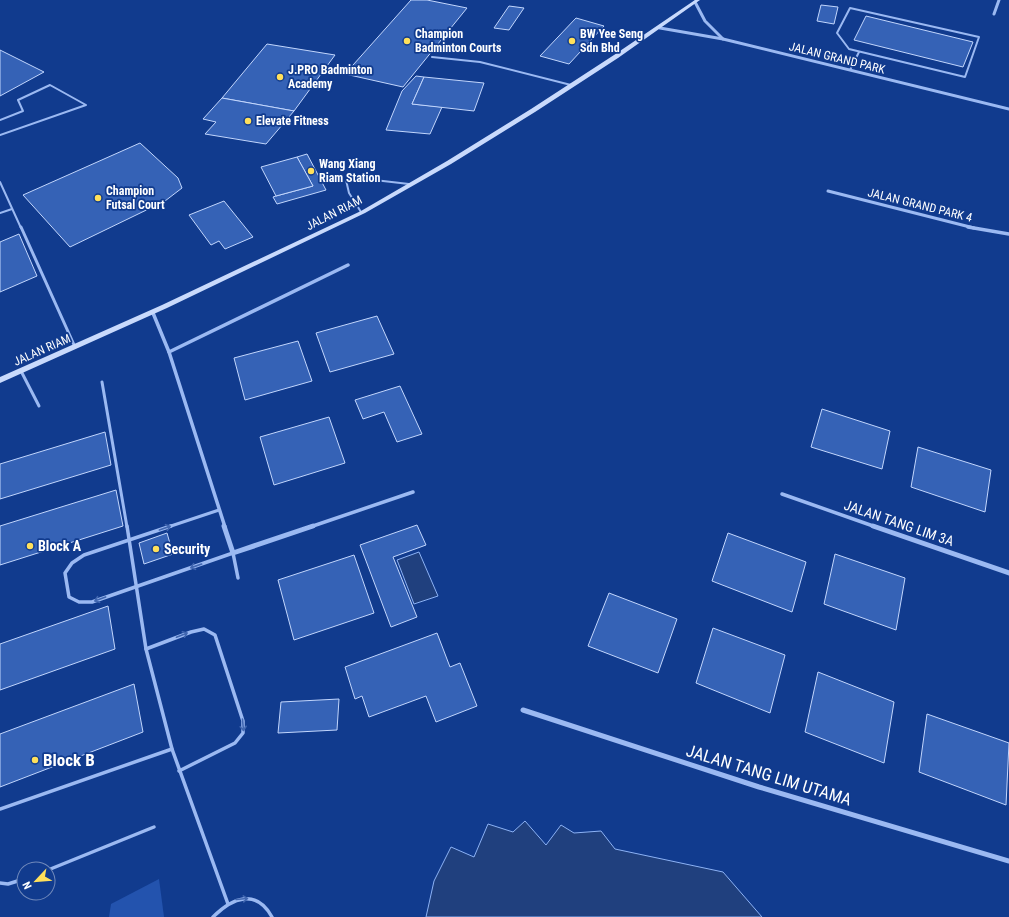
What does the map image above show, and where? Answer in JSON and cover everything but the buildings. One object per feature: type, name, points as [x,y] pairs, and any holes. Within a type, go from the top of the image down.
[{"type":"main road","name":"JALAN RIAM","points":[[0,380],[153,313],[361,212],[572,86],[660,28],[696,1]]},
{"type":"street","points":[[994,14],[999,0]]},
{"type":"street","points":[[696,1],[705,21],[723,39]]},
{"type":"street","name":"JALAN GRAND PARK","points":[[660,28],[723,39],[1009,109]]},
{"type":"street","name":"JALAN GRAND PARK 4","points":[[828,191],[966,227],[1009,234]]},
{"type":"street","points":[[169,352],[348,265]]},
{"type":"street","points":[[153,313],[169,352],[233,553],[413,492]]},
{"type":"street","name":"JALAN TANG LIM 3A","points":[[782,494],[1009,573]]},
{"type":"street","name":"JALAN TANG LIM UTAMA","points":[[523,710],[759,787],[1009,861]]},
{"type":"lane","points":[[850,8],[979,37],[965,77],[859,52],[849,49],[837,32],[850,8]]},
{"type":"lane","points":[[850,70],[859,52]]},
{"type":"lane","points":[[432,57],[480,62],[572,86]]},
{"type":"lane","points":[[0,120],[23,111],[18,100],[50,85],[86,105],[0,135]]},
{"type":"lane","points":[[361,212],[350,196],[346,180],[357,178],[409,184]]},
{"type":"lane","points":[[0,182],[75,347]]},
{"type":"lane","points":[[0,213],[12,209]]},
{"type":"lane","points":[[21,371],[38,406]]},
{"type":"lane","points":[[102,382],[137,586],[146,650],[179,771],[228,904]]},
{"type":"lane","points":[[219,510],[84,555],[72,563],[65,573],[69,597],[79,602],[92,602],[233,553],[238,578]]},
{"type":"lane","points":[[146,650],[192,632],[204,629],[215,635],[243,721],[243,733],[235,743],[179,771]]},
{"type":"lane","points":[[0,810],[172,749]]},
{"type":"lane","points":[[56,867],[154,827]]},
{"type":"lane","points":[[0,883],[8,884],[16,882]]},
{"type":"lane","points":[[213,917],[233,900],[245,898],[256,900],[264,906],[272,917]]},
{"type":"shaded area","points":[[419,552],[438,596],[414,604],[397,560]]},
{"type":"shaded area","points":[[525,821],[546,845],[561,825],[574,833],[601,831],[615,849],[723,872],[762,917],[426,917],[434,881],[451,847],[474,857],[488,824],[513,832]]},
{"type":"shaded area","points":[[159,879],[164,917],[109,917],[111,904]]},
{"type":"place","name":"Champion Badminton Courts","points":[[407,41]]},
{"type":"place","name":"BW Yee Seng Sdn Bhd","points":[[572,41]]},
{"type":"place","name":"J.PRO Badminton Academy","points":[[280,77]]},
{"type":"place","name":"Elevate Fitness","points":[[248,121]]},
{"type":"place","name":"Wang Xiang Riam Station","points":[[311,171]]},
{"type":"place","name":"Champion Futsal Court","points":[[98,198]]},
{"type":"place","name":"Block A","points":[[30,546]]},
{"type":"place","name":"Security","points":[[156,549]]},
{"type":"place","name":"Block B","points":[[35,760]]}]
